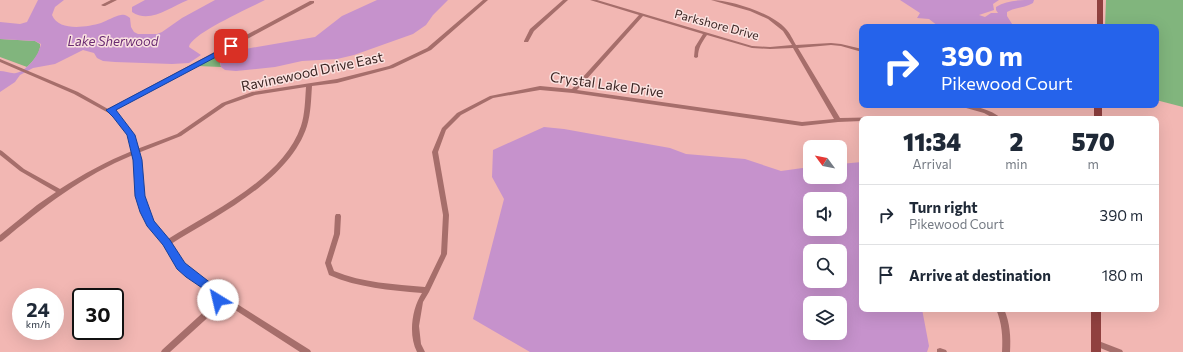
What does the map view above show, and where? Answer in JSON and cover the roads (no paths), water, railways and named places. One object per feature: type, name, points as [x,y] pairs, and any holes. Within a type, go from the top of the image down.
[{"type":"street","points":[[103,5],[115,0]]},
{"type":"street","name":"Ravinewood Drive East","points":[[0,239],[60,192],[105,165],[179,135],[194,126],[216,108],[236,98],[309,86],[380,71],[418,55],[437,42],[486,0]]},
{"type":"street","points":[[526,41],[532,30],[566,0]]},
{"type":"street","name":"Parkshore Drive","points":[[592,0],[752,47],[794,47],[831,44],[859,50]]},
{"type":"street","points":[[713,0],[765,15],[785,30],[838,120]]},
{"type":"street","points":[[1100,0],[1100,24]]},
{"type":"street","points":[[110,110],[312,2]]},
{"type":"street","points":[[573,91],[642,15]]},
{"type":"street","points":[[696,57],[695,50],[706,34]]},
{"type":"street","points":[[0,60],[30,72],[110,110],[116,115],[131,135],[143,207],[151,223],[167,243],[181,266],[218,294],[218,300],[212,309],[165,352]]},
{"type":"street","points":[[167,243],[254,188],[282,162],[294,147],[303,128],[309,86]]},
{"type":"street","name":"Crystal Lake Drive","points":[[421,352],[417,345],[415,326],[420,301],[427,290],[444,254],[446,215],[435,152],[444,130],[459,114],[492,97],[540,88],[573,91],[780,122],[802,124],[838,120],[859,120]]},
{"type":"street","points":[[972,108],[993,116]]},
{"type":"street","points":[[0,152],[22,170],[60,192]]},
{"type":"street","points":[[338,216],[337,234],[328,263],[331,273],[360,283],[427,290]]},
{"type":"street","points":[[218,300],[231,304],[308,352]]},
{"type":"street","points":[[1001,312],[1006,322],[1006,352]]},
{"type":"street","points":[[1096,312],[1096,348],[1119,352]]},
{"type":"water","name":"Lake Sherwood","points":[[38,0],[64,0],[55,7],[52,15],[61,24],[67,26],[81,27],[95,25],[116,16],[126,15],[130,18],[131,27],[134,32],[138,34],[157,34],[215,0],[265,0],[222,21],[199,35],[189,47],[201,55],[189,63],[172,64],[103,61],[97,58],[94,53],[83,50],[55,64],[33,68],[20,75],[15,82],[0,92],[0,71],[14,73],[20,72],[28,66],[35,57],[41,44],[35,41],[0,39],[0,22],[20,24],[27,22]]},
{"type":"water","name":"Lake Sherwood","points":[[145,0],[188,0],[153,15],[139,15],[132,12],[132,7]]},
{"type":"water","points":[[377,0],[448,0],[433,15],[426,25],[413,34],[354,55],[337,59],[302,61],[275,67],[236,71],[225,70],[221,67],[220,62],[228,56],[245,49],[315,37],[342,16]]},
{"type":"water","points":[[900,0],[999,0],[993,4],[994,10],[979,15],[985,17],[991,13],[998,13],[996,7],[1005,3],[1019,0],[1034,0],[1030,5],[1007,12],[1007,16],[1012,24],[935,24],[929,19],[917,18],[920,13]]},
{"type":"water","points":[[544,127],[564,129],[670,148],[686,154],[745,159],[781,171],[803,168],[803,184],[847,184],[847,163],[859,162],[859,312],[923,312],[929,346],[927,352],[530,352],[473,319],[504,199],[492,177],[493,150]]}]
